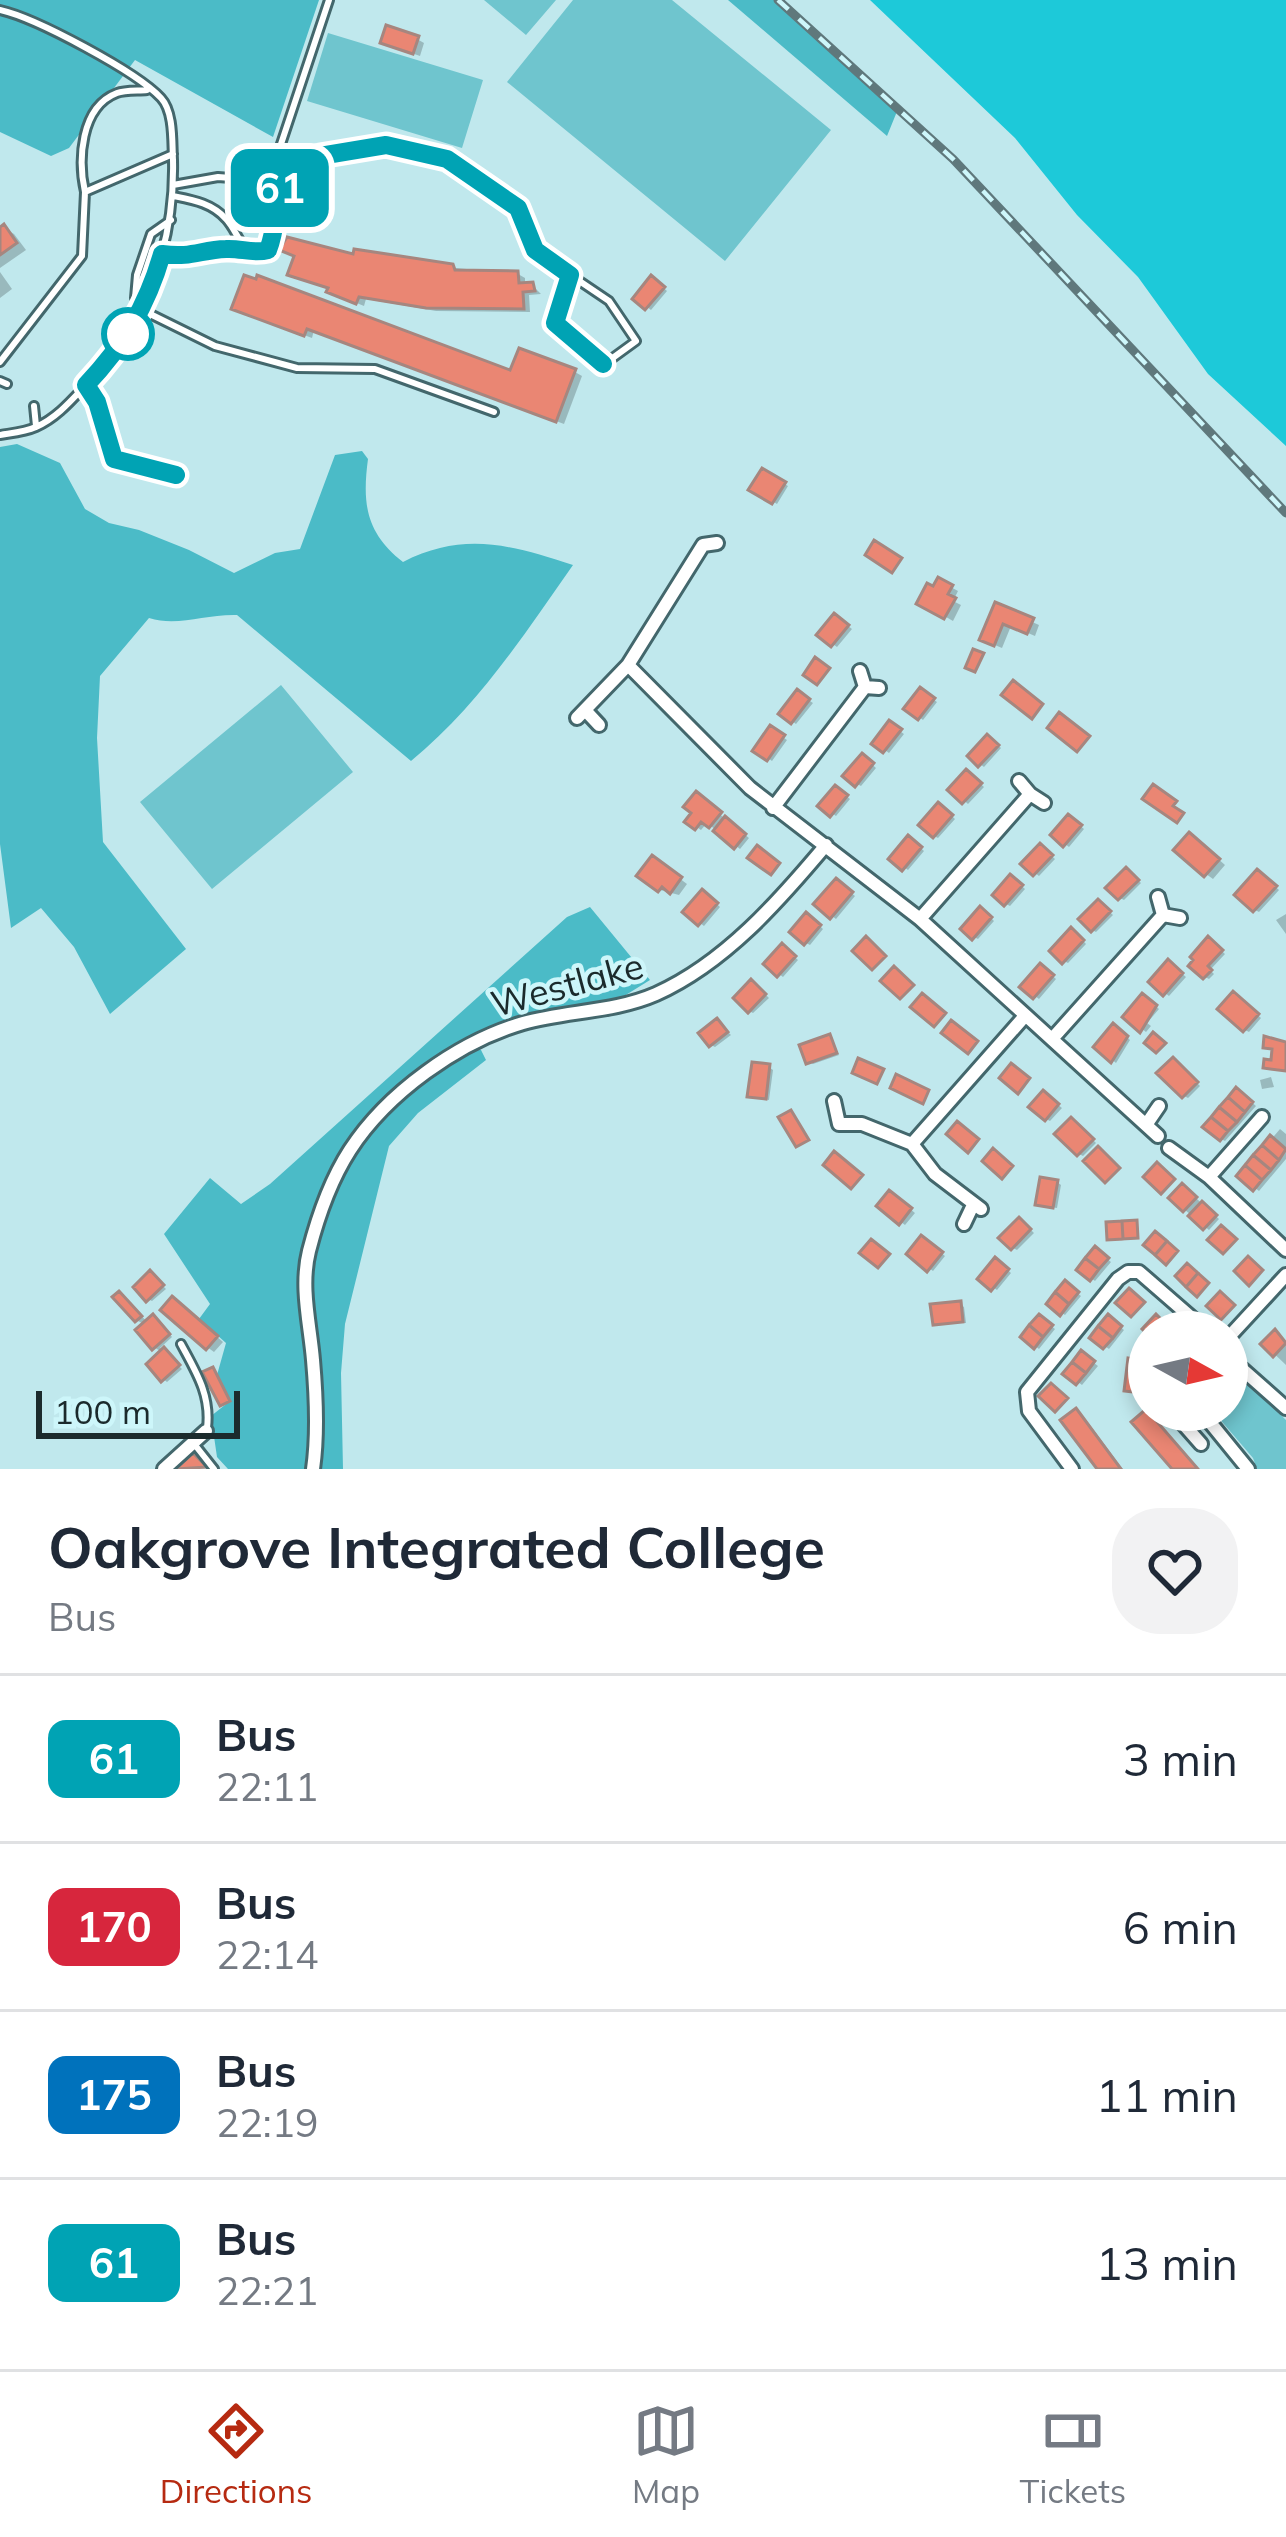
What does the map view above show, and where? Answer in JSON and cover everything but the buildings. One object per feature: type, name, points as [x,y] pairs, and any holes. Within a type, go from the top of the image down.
[{"type":"street","points":[[599,724],[581,714],[628,665],[710,544],[698,530]]},
{"type":"street","points":[[628,665],[773,808],[920,920],[1158,1136]]},
{"type":"street","points":[[773,808],[872,687],[860,670]]},
{"type":"street","points":[[1019,781],[1045,802]]},
{"type":"street","points":[[920,920],[1030,794]]},
{"type":"street","name":"Westlake","points":[[313,1469],[313,1362],[305,1308],[308,1258],[322,1203],[350,1150],[376,1117],[430,1070],[500,1031],[652,995],[696,973],[763,914],[826,845]]},
{"type":"street","points":[[1158,897],[1162,915]]},
{"type":"street","points":[[1162,915],[1180,918]]},
{"type":"street","points":[[1052,1039],[1162,915]]},
{"type":"street","points":[[912,1144],[1024,1017]]},
{"type":"street","points":[[834,1101],[839,1124],[862,1124],[912,1144],[934,1174],[977,1207],[964,1224]]},
{"type":"street","points":[[1145,1125],[1159,1106]]},
{"type":"street","points":[[1209,1178],[1262,1117]]},
{"type":"street","points":[[1168,1148],[1209,1178],[1286,1250]]},
{"type":"street","points":[[1072,1469],[1030,1411],[1027,1392],[1128,1272],[1138,1272],[1184,1311]]},
{"type":"street","points":[[1248,1316],[1286,1275]]},
{"type":"street","points":[[1248,1374],[1286,1408]]},
{"type":"street","points":[[1190,1431],[1201,1444]]},
{"type":"street","points":[[1217,1431],[1248,1469]]},
{"type":"street","points":[[164,1469],[206,1432]]},
{"type":"lane","points":[[269,180],[329,0]]},
{"type":"lane","points":[[0,10],[64,37],[147,90]]},
{"type":"lane","points":[[0,362],[82,256],[82,139],[102,104],[117,93],[147,90],[162,98],[170,120],[173,154],[171,220],[142,310],[112,358],[58,414],[36,427],[3,433]]},
{"type":"lane","points":[[162,254],[191,257],[220,249],[268,250],[282,182],[320,156],[386,145],[447,159],[518,208],[535,250],[609,301],[636,341],[603,364],[555,323],[570,275]]},
{"type":"lane","points":[[85,192],[173,154]]},
{"type":"lane","points":[[131,172],[134,182]]},
{"type":"lane","points":[[173,185],[218,178],[282,182]]},
{"type":"lane","points":[[173,196],[201,201],[227,219],[245,249]]},
{"type":"lane","points":[[171,220],[151,234],[137,275],[135,298],[142,310],[215,346],[297,368],[375,369],[494,412]]},
{"type":"lane","points":[[86,385],[102,414],[114,459],[176,475]]},
{"type":"lane","points":[[34,406],[36,427]]},
{"type":"lane","points":[[181,1344],[210,1408],[206,1432]]},
{"type":"lane","points":[[193,1443],[214,1469]]},
{"type":"shaded area","points":[[0,0],[319,0],[273,137],[135,60],[69,148],[51,156],[0,132]]},
{"type":"shaded area","points":[[484,0],[556,0],[526,35]]},
{"type":"shaded area","points":[[573,0],[672,0],[831,130],[725,261],[507,82]]},
{"type":"shaded area","points":[[728,0],[778,0],[898,109],[887,136]]},
{"type":"shaded area","points":[[870,0],[1286,0],[1286,446],[1208,374],[1138,277],[1077,215],[1015,138]]},
{"type":"shaded area","points":[[328,33],[483,80],[462,148],[307,101]]},
{"type":"shaded area","points":[[17,444],[60,463],[85,509],[234,573],[275,553],[300,549],[335,455],[362,451],[368,459],[369,516],[381,540],[403,562],[447,547],[488,544],[573,565],[478,694],[411,761],[237,615],[170,621],[149,618],[100,676],[97,738],[103,842],[186,949],[110,1014],[74,947],[41,908],[11,928],[0,844],[0,447]]},
{"type":"shaded area","points":[[281,685],[353,772],[212,889],[140,802]]},
{"type":"shaded area","points":[[590,907],[650,980],[608,1006],[563,1014],[465,1049],[481,1050],[486,1060],[418,1113],[389,1146],[345,1324],[343,1469],[228,1469],[217,1457],[211,1416],[230,1401],[217,1375],[226,1343],[199,1319],[210,1304],[164,1234],[210,1178],[241,1204],[270,1184],[567,917]]},
{"type":"shaded area","points":[[1248,1383],[1286,1420],[1286,1469],[1257,1469],[1230,1431],[1248,1431]]},
{"type":"railway","points":[[778,0],[953,159],[1286,513]]},
{"type":"bus line","name":"61","points":[[176,475],[114,459],[97,402],[86,385],[136,322],[162,254],[191,257],[220,249],[268,250],[282,182],[320,156],[386,145],[447,159],[518,208],[535,250],[570,275],[555,323],[603,364]]}]
